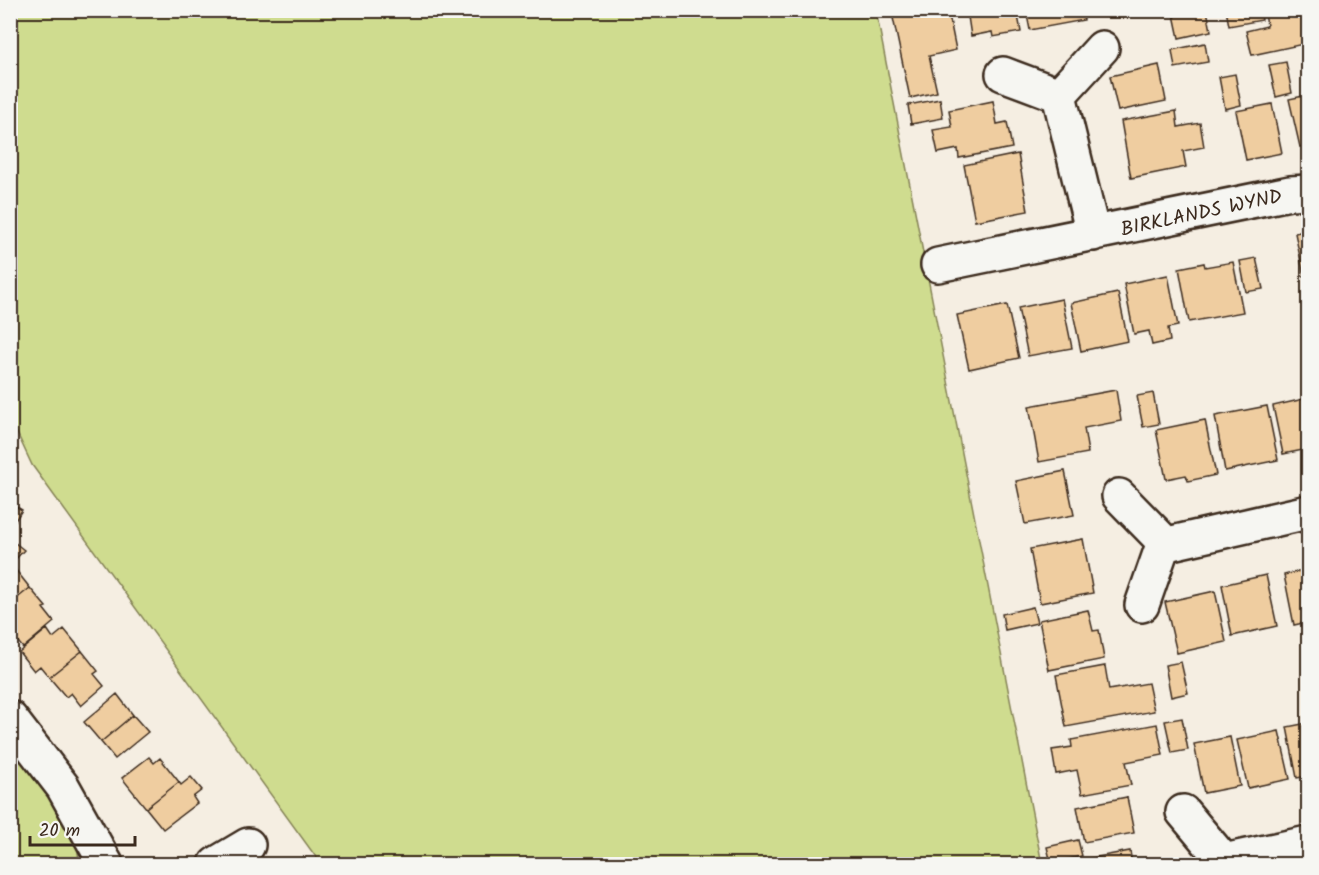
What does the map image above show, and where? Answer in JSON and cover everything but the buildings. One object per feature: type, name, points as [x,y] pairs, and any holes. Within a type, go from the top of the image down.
[{"type":"street","points":[[1003,74],[1059,95],[1102,48]]},
{"type":"street","name":"BIRKLANDS WYND","points":[[1059,95],[1093,234]]},
{"type":"street","name":"BIRKLANDS WYND","points":[[938,265],[1290,193],[1308,192]]},
{"type":"street","points":[[1119,496],[1164,542],[1142,605]]},
{"type":"street","points":[[1163,545],[1308,512]]},
{"type":"street","points":[[10,718],[63,787],[106,864]]},
{"type":"street","points":[[1183,812],[1224,863],[1308,843]]},
{"type":"street","points":[[216,864],[248,845]]},
{"type":"green space","points":[[10,11],[876,11],[1042,864],[321,864],[32,465],[11,420]]},
{"type":"green space","points":[[10,742],[64,815],[77,848],[79,864],[11,864]]}]
